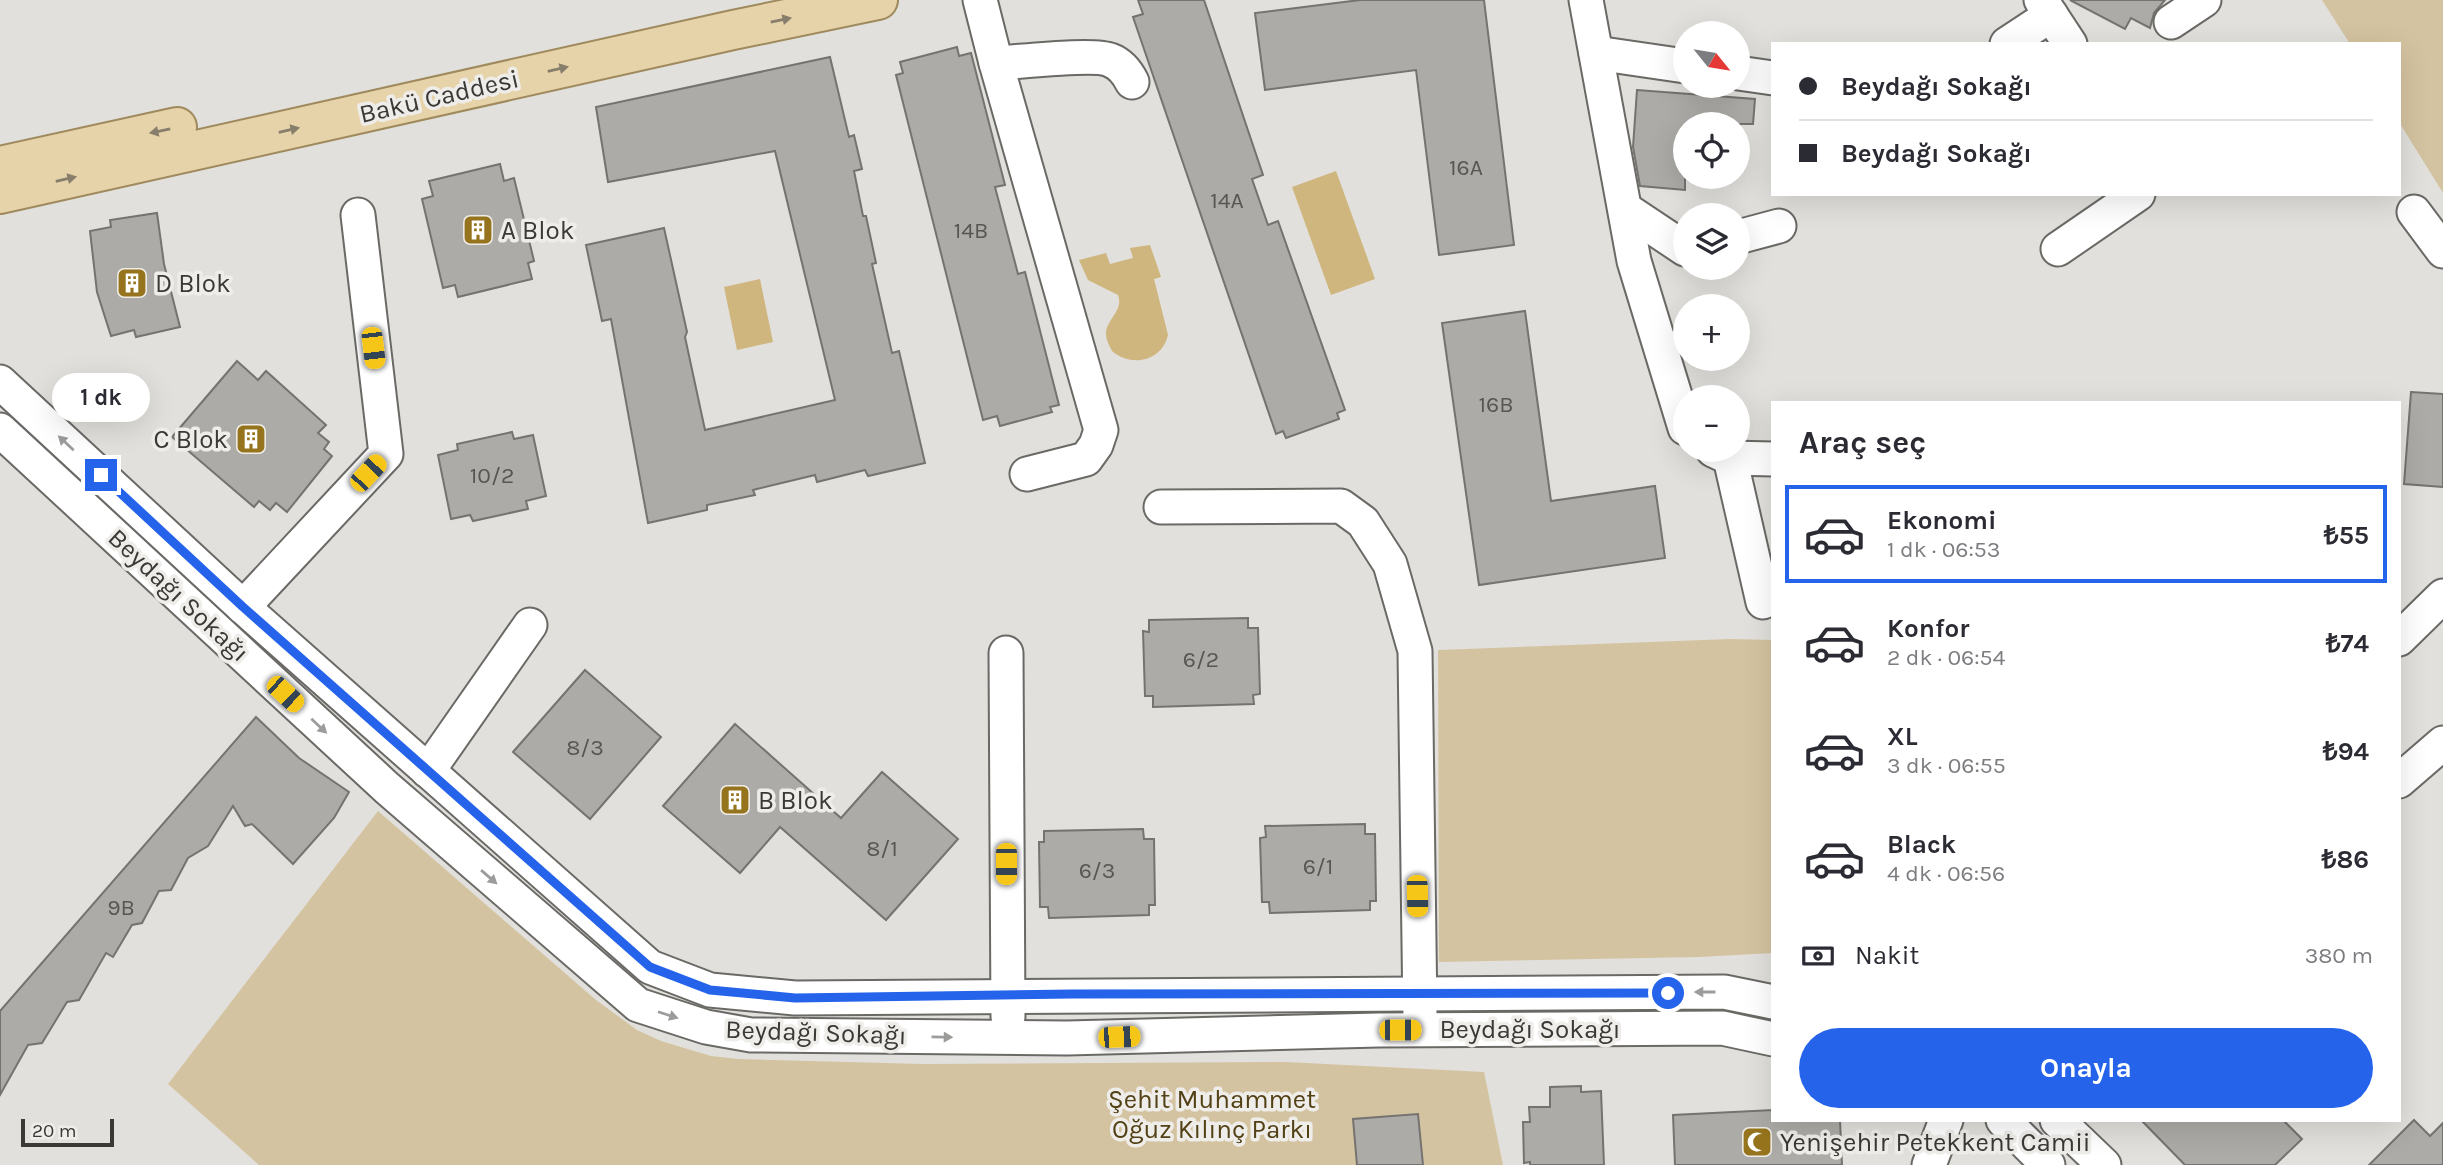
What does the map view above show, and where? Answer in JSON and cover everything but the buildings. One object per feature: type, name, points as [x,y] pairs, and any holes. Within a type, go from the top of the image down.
[{"type":"main road","name":"Bakü Caddesi","points":[[0,166],[753,0]]},
{"type":"main road","name":"Bakü Caddesi","points":[[0,194],[878,0]]},
{"type":"street","points":[[980,0],[1101,430],[1096,445],[1086,459],[1027,474]]},
{"type":"street","points":[[1586,0],[1634,261],[1673,389]]},
{"type":"street","points":[[2171,22],[2204,0]]},
{"type":"street","points":[[2009,42],[2046,8],[2069,42]]},
{"type":"street","points":[[1596,53],[1673,64]]},
{"type":"street","points":[[996,63],[1102,57],[1120,65],[1132,82]]},
{"type":"street","points":[[1750,75],[1771,78]]},
{"type":"street","points":[[2058,249],[2135,196]]},
{"type":"street","points":[[1625,209],[1673,241]]},
{"type":"street","points":[[2414,212],[2443,251]]},
{"type":"street","points":[[243,607],[386,454],[358,215]]},
{"type":"street","points":[[1750,234],[1779,226]]},
{"type":"street","name":"Beydağı Sokağı","points":[[0,382],[243,607],[650,967],[710,990],[795,998],[1724,992],[1771,1002]]},
{"type":"street","name":"Beydağı Sokağı","points":[[0,430],[387,788],[638,1005],[706,1027],[751,1035],[1009,1037],[1722,1028],[1771,1039]]},
{"type":"street","points":[[1750,456],[1771,458]]},
{"type":"street","points":[[1723,462],[1763,602]]},
{"type":"street","points":[[1161,507],[1341,506],[1363,522],[1390,564],[1415,651],[1418,993],[1421,1030]]},
{"type":"street","points":[[2401,637],[2443,596]]},
{"type":"street","points":[[428,771],[530,625]]},
{"type":"street","points":[[1006,653],[1009,1037]]},
{"type":"street","points":[[2401,779],[2443,743]]},
{"type":"street","points":[[1929,1165],[1945,1122]]},
{"type":"street","points":[[2005,1122],[2048,1165]]},
{"type":"street","points":[[2059,1122],[2104,1165]]},
{"type":"green space","points":[[2322,0],[2443,0],[2443,193],[2401,125],[2401,42],[2349,42]]},
{"type":"green space","points":[[1730,639],[1771,640],[1771,953],[1439,962],[1438,650]]},
{"type":"green space","name":"Şehit Muhammet Oğuz Kılınç Parkı","points":[[378,811],[596,1000],[637,1030],[661,1041],[711,1056],[739,1059],[922,1064],[1286,1062],[1484,1072],[1503,1165],[259,1165],[168,1084]]},
{"type":"shaded area","points":[[1336,171],[1375,279],[1331,295],[1292,187]]},
{"type":"shaded area","points":[[1150,245],[1161,277],[1154,279],[1168,335],[1160,351],[1153,356],[1128,359],[1112,351],[1106,336],[1119,306],[1118,295],[1088,280],[1079,260],[1106,253],[1110,264],[1133,258],[1130,248]]},
{"type":"shaded area","points":[[760,279],[773,342],[737,350],[724,287]]},
{"type":"place","name":"A Blok","points":[[478,230]]},
{"type":"place","name":"D Blok","points":[[132,283]]},
{"type":"place","name":"C Blok","points":[[251,439]]},
{"type":"place","name":"B Blok","points":[[735,800]]},
{"type":"place","name":"Yenişehir Petekkent Camii","points":[[1757,1142]]},
{"type":"route","points":[[101,475],[243,607],[650,967],[710,990],[795,998],[1072,994],[1668,993]]}]
